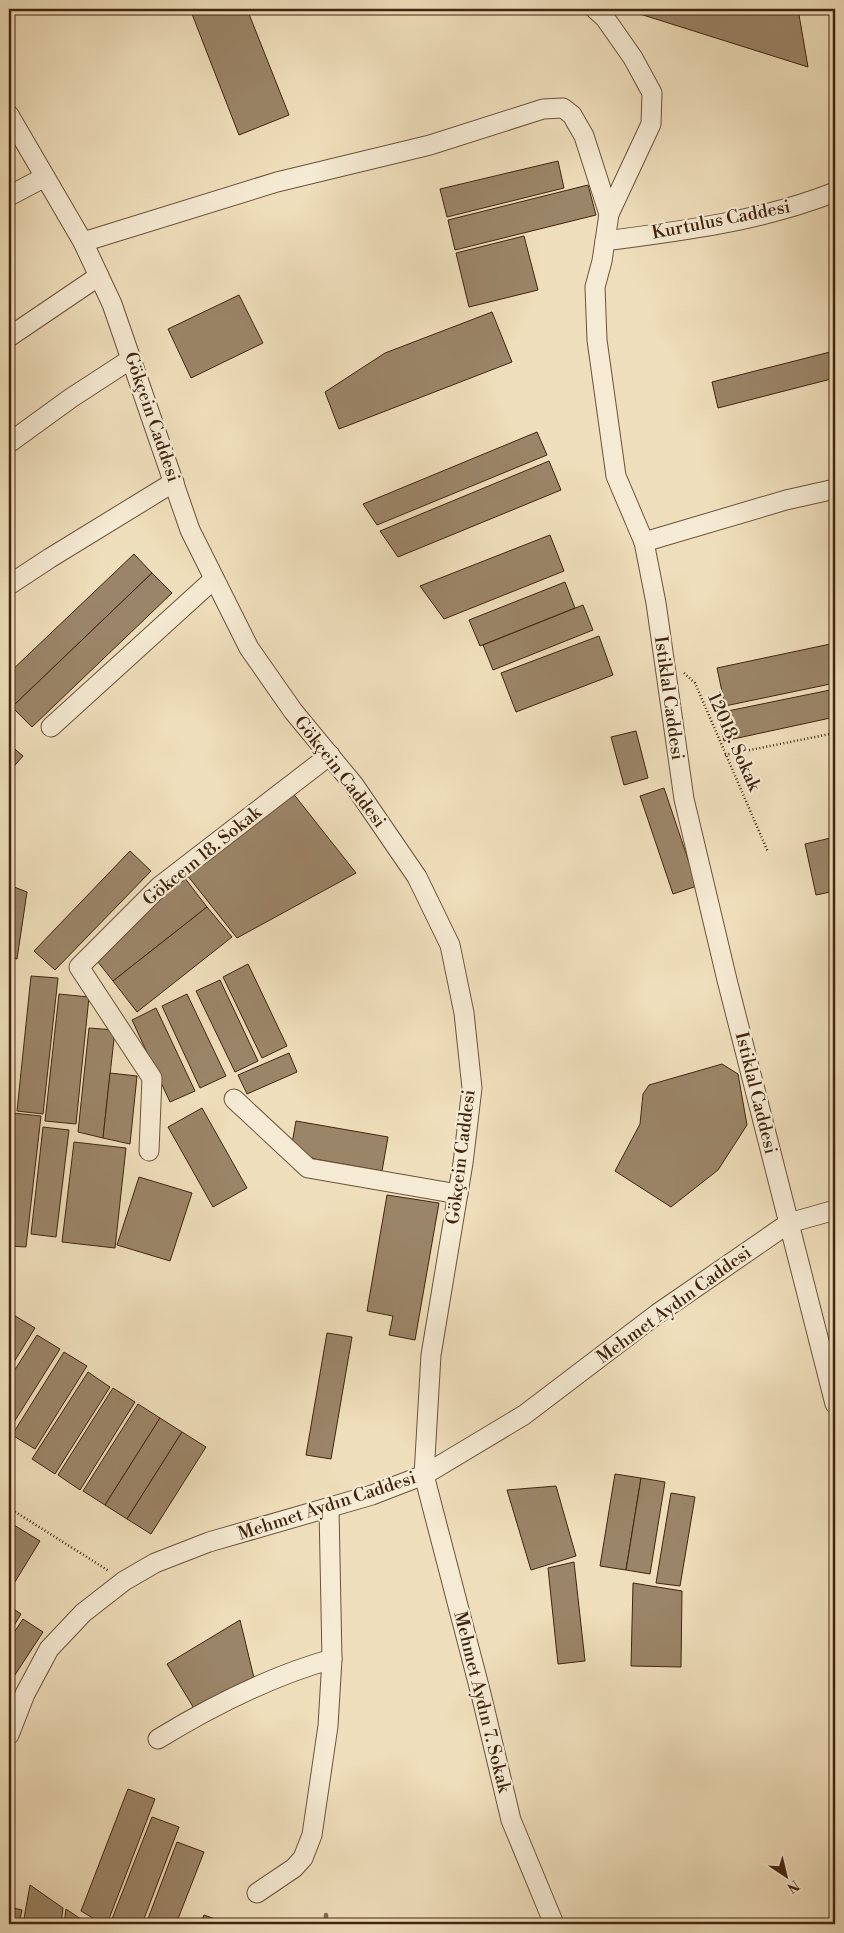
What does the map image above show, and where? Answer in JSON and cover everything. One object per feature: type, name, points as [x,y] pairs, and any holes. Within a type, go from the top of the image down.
[{"type":"street","name":"Istiklal Caddesi","points":[[595,9],[605,18],[633,58],[652,93],[651,124],[609,214],[602,261],[594,287],[599,350],[616,476],[644,542],[656,603],[684,799],[727,980],[835,1404]]},
{"type":"street","points":[[83,242],[277,182],[430,145],[543,109],[563,108],[572,115],[584,136],[609,214]]},
{"type":"street","name":"Gökçein Caddesi","points":[[9,115],[83,242],[112,304],[190,530],[249,648],[293,711],[354,785],[417,877],[450,945],[464,1013],[472,1088],[458,1194],[432,1355],[424,1475]]},
{"type":"street","points":[[9,196],[45,177]]},
{"type":"street","name":"Kurtulus Caddesi","points":[[605,241],[696,229],[809,202],[835,192]]},
{"type":"street","points":[[9,337],[99,276]]},
{"type":"street","points":[[9,443],[71,398],[131,359]]},
{"type":"street","points":[[9,585],[174,482]]},
{"type":"street","points":[[644,542],[786,500],[835,489]]},
{"type":"street","points":[[51,727],[214,579]]},
{"type":"street","name":"Gökceın 18. Sokak","points":[[148,1151],[152,1078],[79,967],[160,886],[330,755]]},
{"type":"street","points":[[234,1099],[308,1168],[458,1194]]},
{"type":"street","name":"Mehmet Aydın Caddesi","points":[[9,1735],[25,1694],[49,1649],[83,1613],[124,1581],[155,1563],[209,1542],[372,1495],[424,1475],[524,1415],[657,1314],[789,1224],[835,1210]]},
{"type":"street","name":"Mehmet Aydın 7. Sokak","points":[[424,1475],[511,1820],[554,1924]]},
{"type":"street","points":[[257,1893],[294,1868],[303,1858],[312,1835],[328,1726],[332,1659],[329,1508]]},
{"type":"street","points":[[158,1739],[216,1705],[303,1667],[332,1659]]},
{"type":"path","name":"12018. Sokak","points":[[682,671],[695,683],[768,852]]},
{"type":"path","points":[[725,754],[835,733]]},
{"type":"path","points":[[9,1508],[124,1581]]},
{"type":"building","points":[[206,9],[247,9],[289,115],[239,135],[192,14]]},
{"type":"building","points":[[624,9],[798,9],[808,67]]},
{"type":"building","points":[[558,161],[564,188],[447,217],[440,189]]},
{"type":"building","points":[[588,185],[596,215],[455,250],[448,220]]},
{"type":"building","points":[[524,236],[538,290],[469,307],[456,253]]},
{"type":"building","points":[[239,295],[263,343],[191,378],[168,329]]},
{"type":"building","points":[[492,312],[512,362],[339,429],[325,392],[385,353]]},
{"type":"building","points":[[834,351],[835,378],[718,408],[712,382]]},
{"type":"building","points":[[537,432],[547,455],[377,525],[363,504]]},
{"type":"building","points":[[549,461],[561,490],[398,557],[380,531]]},
{"type":"building","points":[[550,535],[564,571],[444,619],[420,586]]},
{"type":"building","points":[[134,554],[152,573],[12,707],[9,703],[9,673]]},
{"type":"building","points":[[152,573],[172,593],[32,727],[12,707]]},
{"type":"building","points":[[565,582],[575,608],[480,646],[469,620]]},
{"type":"building","points":[[583,605],[593,630],[493,670],[483,645]]},
{"type":"building","points":[[599,636],[613,675],[516,712],[501,673]]},
{"type":"building","points":[[835,643],[835,683],[725,706],[717,668]]},
{"type":"building","points":[[835,689],[835,717],[724,741],[718,713]]},
{"type":"building","points":[[636,731],[648,778],[624,785],[611,737]]},
{"type":"building","points":[[9,744],[23,756],[9,772]]},
{"type":"building","points":[[664,788],[697,886],[673,894],[640,796]]},
{"type":"building","points":[[292,792],[356,873],[237,938],[187,875]]},
{"type":"building","points":[[835,837],[835,891],[816,895],[805,844]]},
{"type":"building","points":[[130,851],[151,871],[55,970],[34,951]]},
{"type":"building","points":[[184,877],[207,907],[113,981],[90,952]]},
{"type":"building","points":[[9,885],[27,892],[17,959],[9,958]]},
{"type":"building","points":[[207,907],[232,937],[137,1012],[113,981]]},
{"type":"building","points":[[248,964],[287,1046],[262,1058],[223,977]]},
{"type":"building","points":[[31,976],[58,978],[43,1114],[17,1111]]},
{"type":"building","points":[[220,980],[258,1061],[235,1072],[196,991]]},
{"type":"building","points":[[59,994],[89,997],[76,1124],[45,1121]]},
{"type":"building","points":[[187,994],[226,1076],[200,1088],[162,1006]]},
{"type":"building","points":[[156,1008],[195,1091],[170,1102],[132,1020]]},
{"type":"building","points":[[89,1028],[115,1030],[103,1138],[78,1132]]},
{"type":"building","points":[[289,1053],[297,1072],[247,1094],[238,1075]]},
{"type":"building","points":[[722,1064],[738,1074],[747,1125],[718,1170],[671,1207],[615,1171],[640,1124],[643,1094],[649,1085]]},
{"type":"building","points":[[110,1073],[137,1076],[130,1144],[103,1138]]},
{"type":"building","points":[[202,1108],[247,1188],[213,1207],[168,1127]]},
{"type":"building","points":[[13,1113],[41,1116],[26,1247],[9,1246],[9,1152]]},
{"type":"building","points":[[296,1121],[388,1137],[382,1171],[315,1159],[291,1149]]},
{"type":"building","points":[[43,1127],[69,1130],[56,1237],[31,1234]]},
{"type":"building","points":[[74,1142],[126,1148],[115,1248],[62,1242]]},
{"type":"building","points":[[139,1177],[192,1193],[170,1261],[117,1245]]},
{"type":"building","points":[[387,1195],[439,1203],[415,1340],[389,1335],[393,1316],[367,1311]]},
{"type":"building","points":[[12,1314],[35,1328],[9,1370],[9,1320]]},
{"type":"building","points":[[327,1333],[352,1337],[331,1459],[306,1455]]},
{"type":"building","points":[[37,1335],[60,1349],[9,1430],[9,1379]]},
{"type":"building","points":[[64,1352],[87,1366],[35,1449],[12,1435]]},
{"type":"building","points":[[88,1372],[110,1387],[55,1474],[32,1459]]},
{"type":"building","points":[[113,1388],[135,1402],[80,1490],[58,1475]]},
{"type":"building","points":[[138,1404],[160,1418],[105,1505],[83,1491]]},
{"type":"building","points":[[160,1418],[182,1432],[127,1519],[105,1505]]},
{"type":"building","points":[[182,1432],[206,1447],[151,1534],[127,1519]]},
{"type":"building","points":[[615,1474],[641,1478],[626,1570],[600,1566]]},
{"type":"building","points":[[641,1478],[665,1482],[650,1574],[626,1570]]},
{"type":"building","points":[[556,1486],[576,1556],[531,1570],[507,1490]]},
{"type":"building","points":[[671,1493],[695,1497],[680,1586],[656,1583]]},
{"type":"building","points":[[9,1522],[40,1541],[10,1590],[9,1589]]},
{"type":"building","points":[[574,1562],[585,1661],[558,1664],[548,1568]]},
{"type":"building","points":[[633,1583],[682,1591],[681,1667],[631,1666]]},
{"type":"building","points":[[9,1606],[21,1614],[9,1634]]},
{"type":"building","points":[[23,1619],[43,1632],[9,1684],[9,1640]]},
{"type":"building","points":[[240,1620],[255,1682],[195,1710],[167,1664]]},
{"type":"building","points":[[128,1789],[155,1799],[107,1924],[103,1924],[81,1911]]},
{"type":"building","points":[[152,1817],[179,1827],[142,1924],[110,1924]]},
{"type":"building","points":[[177,1842],[204,1852],[176,1924],[146,1924]]},
{"type":"building","points":[[30,1885],[63,1908],[61,1924],[23,1924]]},
{"type":"building","points":[[9,1907],[22,1910],[19,1924],[9,1924]]},
{"type":"building","points":[[66,1909],[88,1924],[64,1924]]},
{"type":"building","points":[[204,1915],[229,1924],[200,1924]]},
{"type":"waterway","points":[[326,1915],[326,1924]]}]
